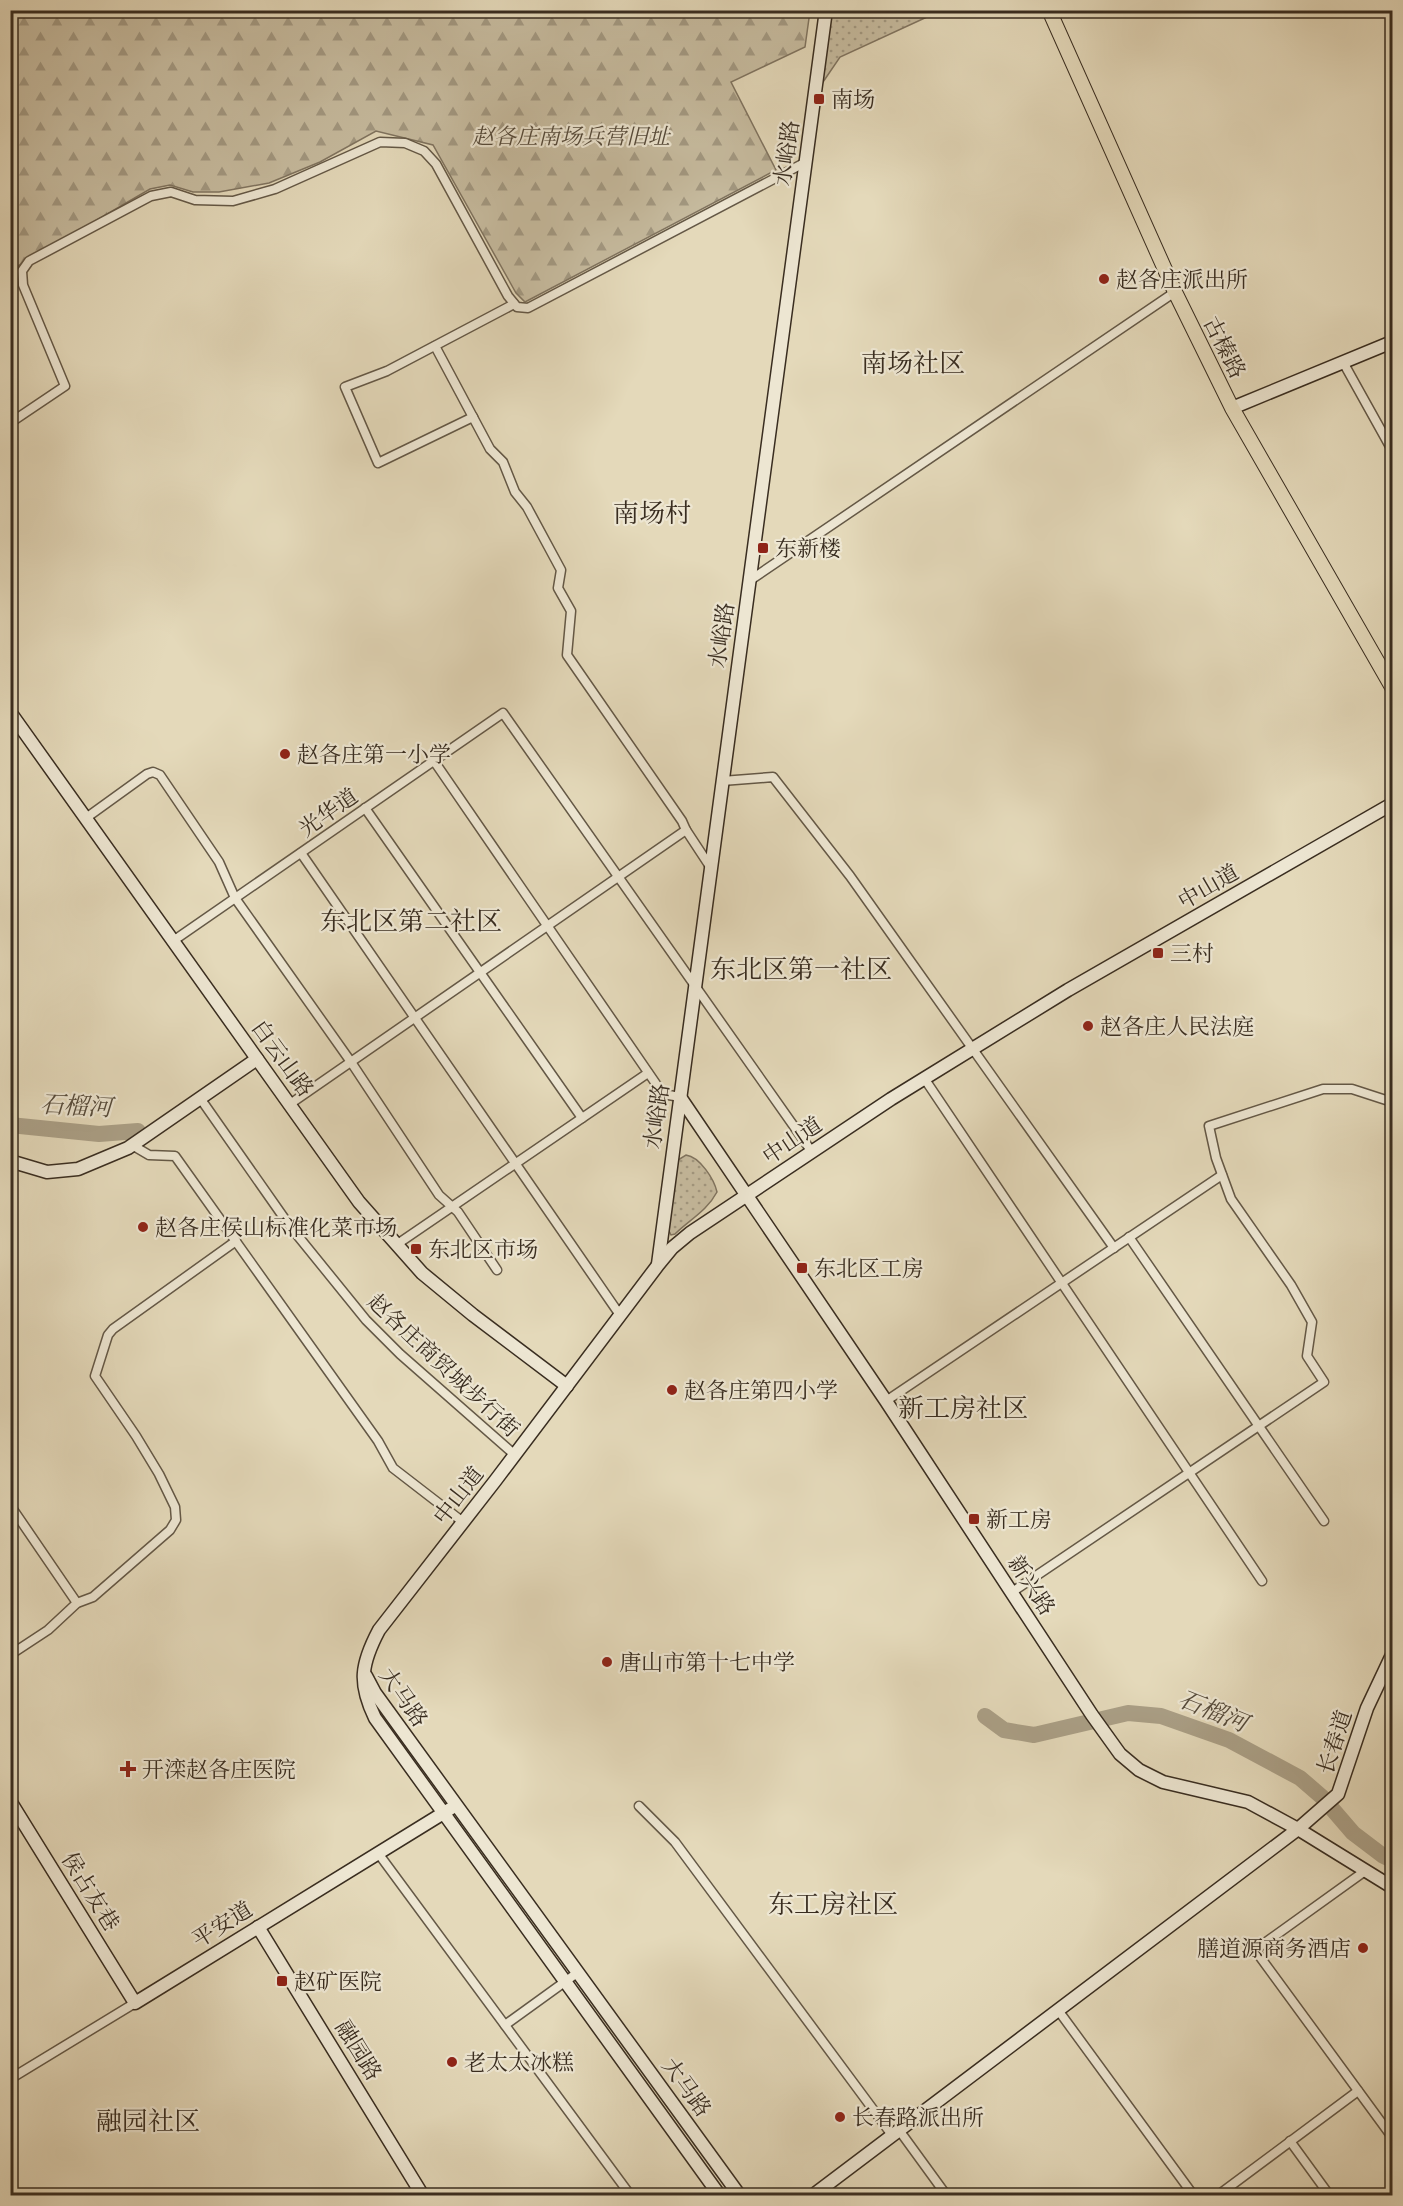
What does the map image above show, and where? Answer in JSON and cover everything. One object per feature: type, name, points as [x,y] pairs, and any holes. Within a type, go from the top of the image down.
[{"type":"main road","name":"古榛路","points":[[1049,10],[1175,292],[1232,408],[1392,687]]},
{"type":"street","name":"水峪路","points":[[658,1265],[826,10]]},
{"type":"street","points":[[10,423],[65,386],[23,285],[22,271],[29,261],[151,195],[171,192],[195,200],[233,201],[275,189],[380,142],[405,143],[424,151],[436,164],[514,304],[517,307],[528,308],[806,162]]},
{"type":"street","points":[[749,581],[1175,292]]},
{"type":"street","points":[[473,417],[378,464],[345,387],[387,371],[514,304]]},
{"type":"street","points":[[1232,408],[1392,342]]},
{"type":"street","points":[[435,346],[490,448],[503,462],[515,492],[527,507],[561,570],[558,588],[571,611],[567,655],[682,821],[711,868]]},
{"type":"street","points":[[1343,362],[1392,450]]},
{"type":"street","name":"白云山路","points":[[10,712],[359,1202],[422,1273],[567,1386]]},
{"type":"street","name":"光华道","points":[[173,941],[503,713],[619,877]]},
{"type":"street","points":[[434,761],[663,1094],[680,1097]]},
{"type":"street","points":[[86,818],[147,774],[156,773],[219,862],[235,898],[351,1062],[439,1195],[458,1212],[496,1270]]},
{"type":"street","points":[[722,781],[773,777],[850,876],[1114,1248]]},
{"type":"street","name":"中山道","points":[[364,1672],[366,1655],[379,1630],[672,1248],[690,1233],[924,1078],[1068,990],[1392,804]]},
{"type":"street","points":[[365,808],[582,1118]]},
{"type":"street","points":[[290,1104],[686,830]]},
{"type":"street","points":[[301,853],[620,1315]]},
{"type":"street","points":[[619,877],[812,1152]]},
{"type":"street","points":[[10,1161],[47,1172],[78,1169],[132,1145],[257,1059]]},
{"type":"street","points":[[396,1245],[648,1073]]},
{"type":"street","points":[[924,1078],[1263,1581]]},
{"type":"street","points":[[1012,1592],[1324,1382],[1307,1356],[1312,1322],[1291,1285],[1231,1199],[1216,1158],[1209,1126],[1323,1089],[1352,1089],[1392,1102]]},
{"type":"street","name":"新兴路","points":[[680,1097],[886,1401],[1120,1754],[1138,1770],[1162,1782],[1248,1802],[1298,1829],[1392,1887]]},
{"type":"street","name":"赵各庄商贸城步行街","points":[[200,1098],[289,1226],[366,1320],[400,1354],[515,1455]]},
{"type":"street","points":[[132,1145],[149,1155],[175,1156],[378,1441],[393,1468],[463,1522]]},
{"type":"street","points":[[886,1401],[1222,1175]]},
{"type":"street","points":[[1129,1238],[1324,1521]]},
{"type":"street","points":[[10,1655],[48,1630],[77,1604],[93,1597],[170,1530],[176,1520],[175,1507],[159,1474],[95,1376],[108,1335],[113,1329],[236,1241]]},
{"type":"street","points":[[10,1505],[77,1604]]},
{"type":"street","name":"长春道","points":[[812,2196],[1298,1829],[1338,1794],[1367,1708],[1392,1655]]},
{"type":"street","name":"大马路","points":[[364,1672],[375,1693],[456,1806],[740,2196]]},
{"type":"street","name":"大马路","points":[[364,1672],[367,1702],[375,1718],[720,2196]]},
{"type":"street","name":"侯占友巷","points":[[10,1802],[135,2003]]},
{"type":"street","name":"平安道","points":[[10,2079],[456,1806]]},
{"type":"street","points":[[639,1806],[675,1842],[895,2132],[947,2196]]},
{"type":"street","points":[[378,1852],[631,2196]]},
{"type":"street","points":[[1365,1871],[1255,1950],[1392,2138]]},
{"type":"street","name":"融园路","points":[[258,1927],[423,2196]]},
{"type":"street","points":[[505,2025],[578,1972]]},
{"type":"street","points":[[1058,2010],[1191,2194]]},
{"type":"street","points":[[1217,2196],[1358,2091]]},
{"type":"street","points":[[1290,2141],[1330,2196]]},
{"type":"green space","name":"赵各庄南场兵营旧址","points":[[10,11],[810,11],[805,47],[731,82],[776,170],[525,302],[516,293],[433,145],[376,131],[320,162],[269,183],[219,192],[193,192],[170,185],[150,189],[11,270]]},
{"type":"green space","points":[[831,11],[940,11],[840,57],[821,85]]},
{"type":"green space","points":[[686,1155],[706,1169],[717,1192],[703,1210],[671,1235],[668,1229],[678,1160]]},
{"type":"waterway","name":"石榴河","points":[[10,1125],[99,1134],[138,1131]]},
{"type":"waterway","name":"石榴河","points":[[985,1716],[1004,1730],[1034,1735],[1128,1713],[1161,1716],[1229,1740],[1300,1778],[1322,1797],[1353,1833],[1392,1860]]},
{"type":"place","name":"南场","points":[[819,99]]},
{"type":"place","name":"赵各庄派出所","points":[[1104,279]]},
{"type":"place","name":"东新楼","points":[[763,548]]},
{"type":"place","name":"赵各庄第一小学","points":[[285,754]]},
{"type":"place","name":"三村","points":[[1158,953]]},
{"type":"place","name":"赵各庄人民法庭","points":[[1088,1026]]},
{"type":"place","name":"赵各庄侯山标准化菜市场","points":[[143,1227]]},
{"type":"place","name":"东北区市场","points":[[416,1249]]},
{"type":"place","name":"东北区工房","points":[[802,1268]]},
{"type":"place","name":"赵各庄第四小学","points":[[672,1390]]},
{"type":"place","name":"新工房","points":[[974,1519]]},
{"type":"place","name":"唐山市第十七中学","points":[[607,1662]]},
{"type":"place","name":"开滦赵各庄医院","points":[[128,1769]]},
{"type":"place","name":"膳道源商务酒店","points":[[1363,1948]]},
{"type":"place","name":"赵矿医院","points":[[282,1981]]},
{"type":"place","name":"老太太冰糕","points":[[452,2062]]},
{"type":"place","name":"长春路派出所","points":[[840,2117]]},
{"type":"district","name":"南场社区","points":[[913,363]]},
{"type":"district","name":"南场村","points":[[652,513]]},
{"type":"district","name":"东北区第二社区","points":[[411,921]]},
{"type":"district","name":"东北区第一社区","points":[[801,969]]},
{"type":"district","name":"新工房社区","points":[[963,1408]]},
{"type":"district","name":"东工房社区","points":[[833,1904]]},
{"type":"district","name":"融园社区","points":[[148,2121]]}]
